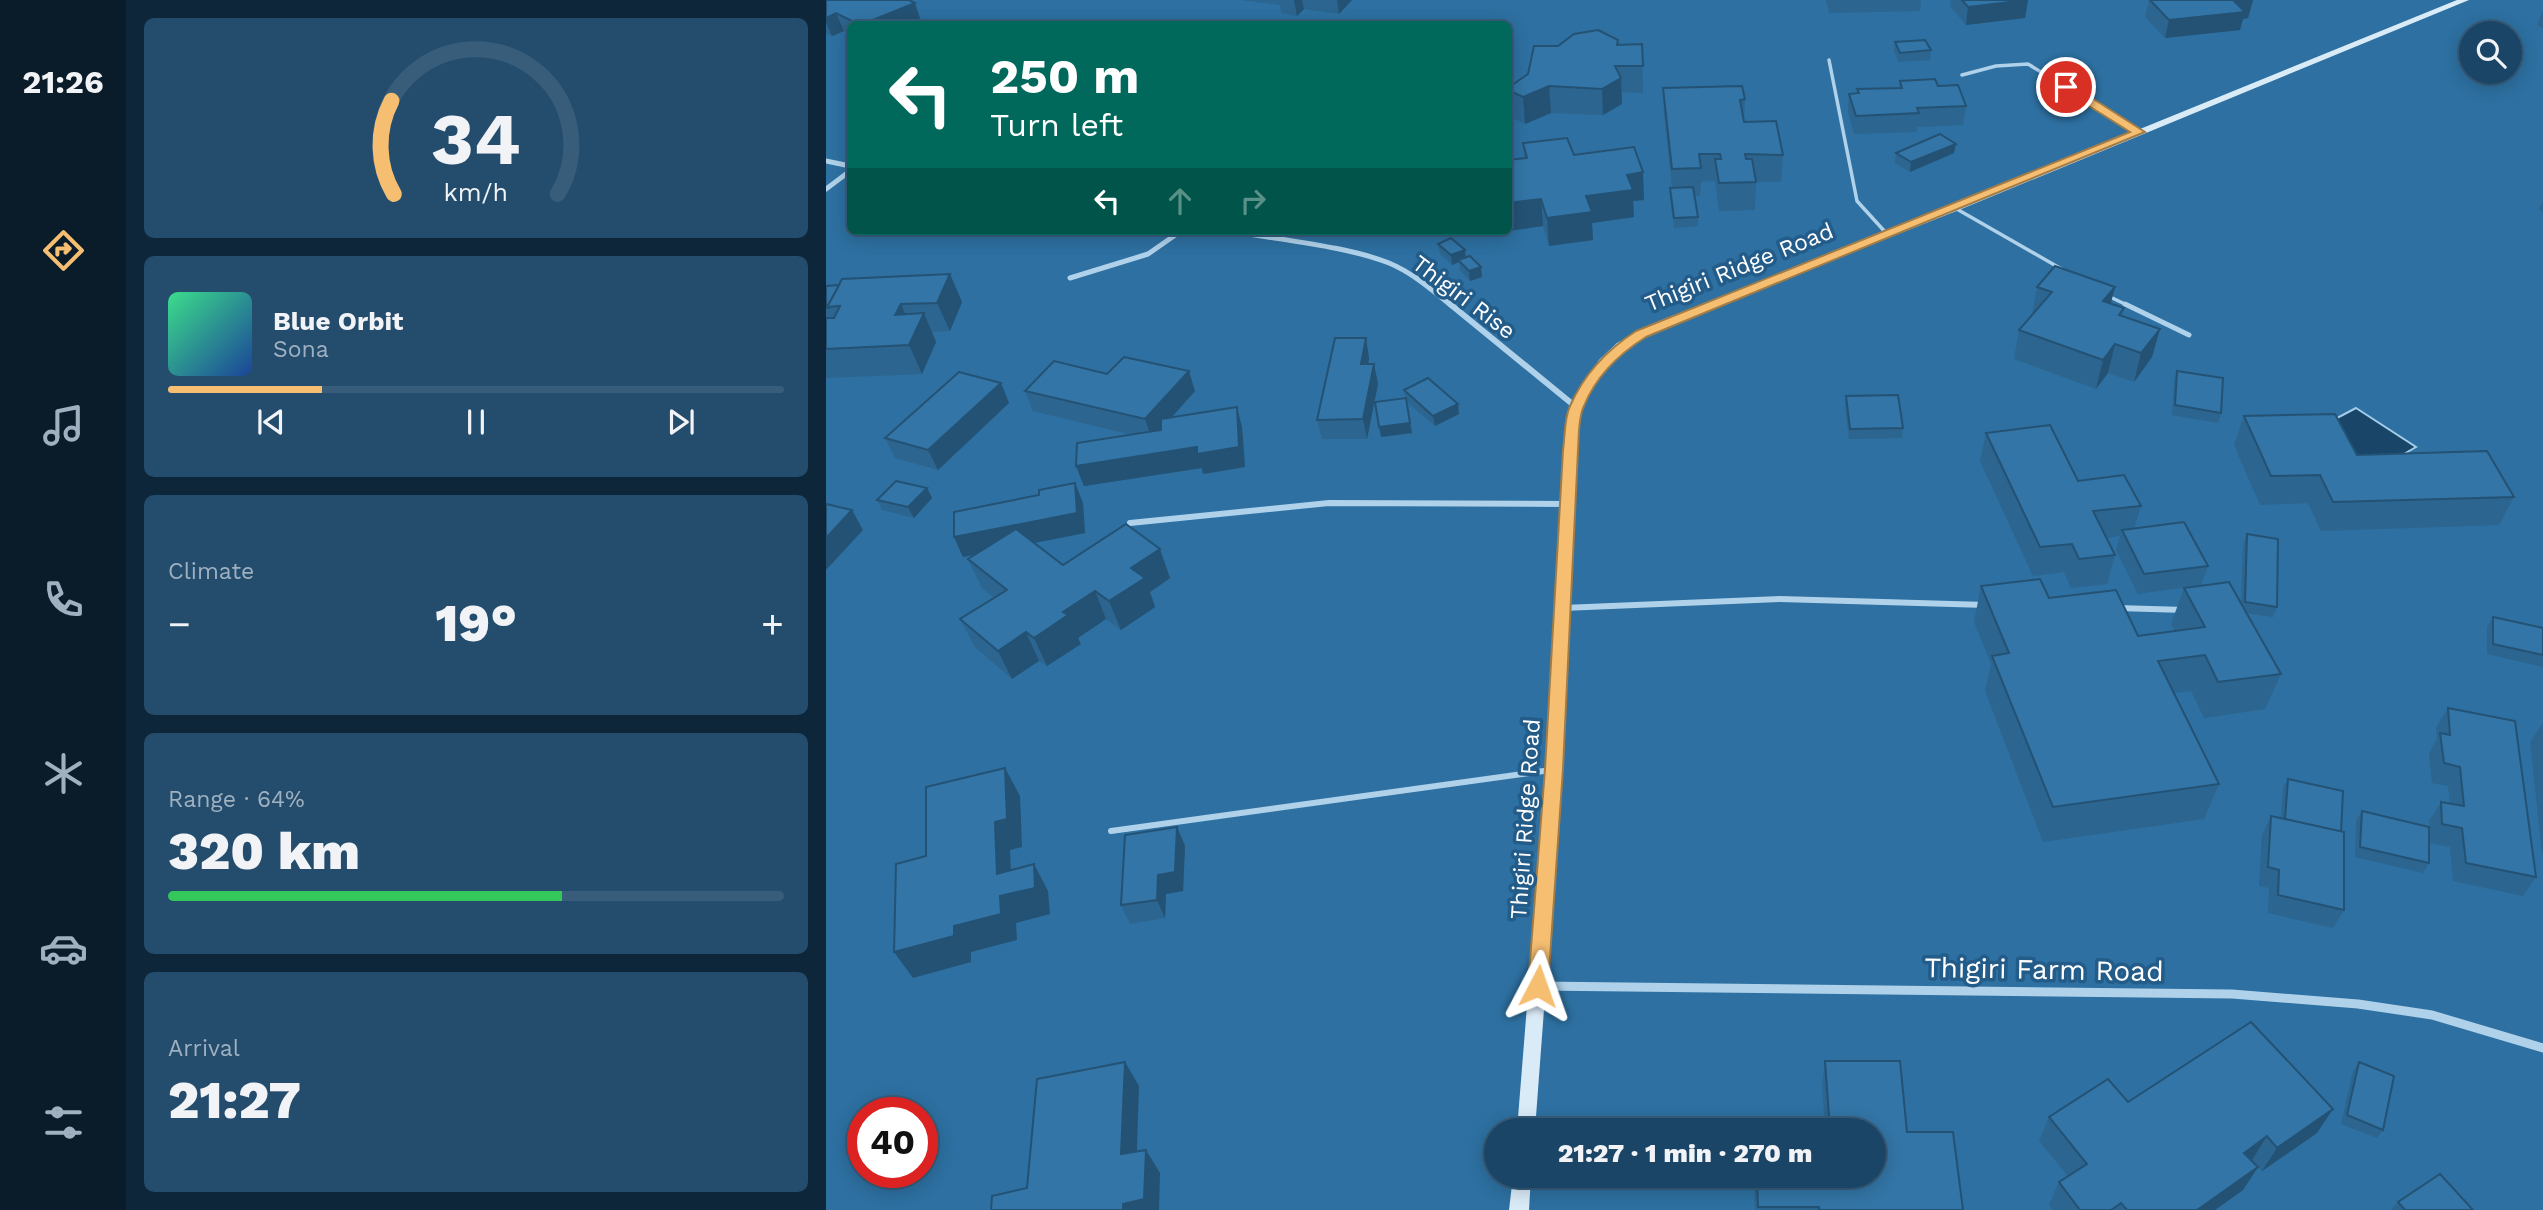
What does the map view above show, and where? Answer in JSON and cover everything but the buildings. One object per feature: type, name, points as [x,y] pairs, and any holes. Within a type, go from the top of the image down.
[{"type":"street","name":"Thigiri Ridge Road","points":[[1527,1118],[1554,769],[1570,450],[1576,407],[1603,363],[1641,334],[2465,0]]},
{"type":"street","points":[[826,161],[847,168]]},
{"type":"street","points":[[826,189],[847,172]]},
{"type":"street","points":[[1070,278],[1148,254],[1175,235]]},
{"type":"street","name":"Thigiri Rise","points":[[1254,235],[1355,254],[1388,263],[1419,279],[1576,407]]},
{"type":"street","points":[[1130,523],[1329,503],[1569,504]]},
{"type":"street","points":[[1563,608],[1780,599],[2000,605]]},
{"type":"street","points":[[2109,608],[2192,610]]},
{"type":"street","name":"Thigiri Farm Road","points":[[1538,986],[2232,994],[2358,1004],[2432,1015],[2543,1048]]},
{"type":"street","points":[[1519,1210],[1521,1188]]},
{"type":"lane","points":[[1829,60],[1857,201],[1887,233]]},
{"type":"lane","points":[[1962,75],[1996,66],[2028,64],[2139,132]]},
{"type":"lane","points":[[1955,208],[2069,273]]},
{"type":"lane","points":[[2104,294],[2189,335]]},
{"type":"lane","points":[[1111,831],[1554,769]]},
{"type":"shaded area","points":[[826,0],[2543,0],[2543,1210],[826,1210]]},
{"type":"shaded area","points":[[2356,408],[2416,447],[2376,470],[2316,429]]},
{"type":"route","points":[[1538,986],[1554,769],[1570,450],[1576,407],[1603,363],[1641,334],[2139,132],[2066,87]]}]
